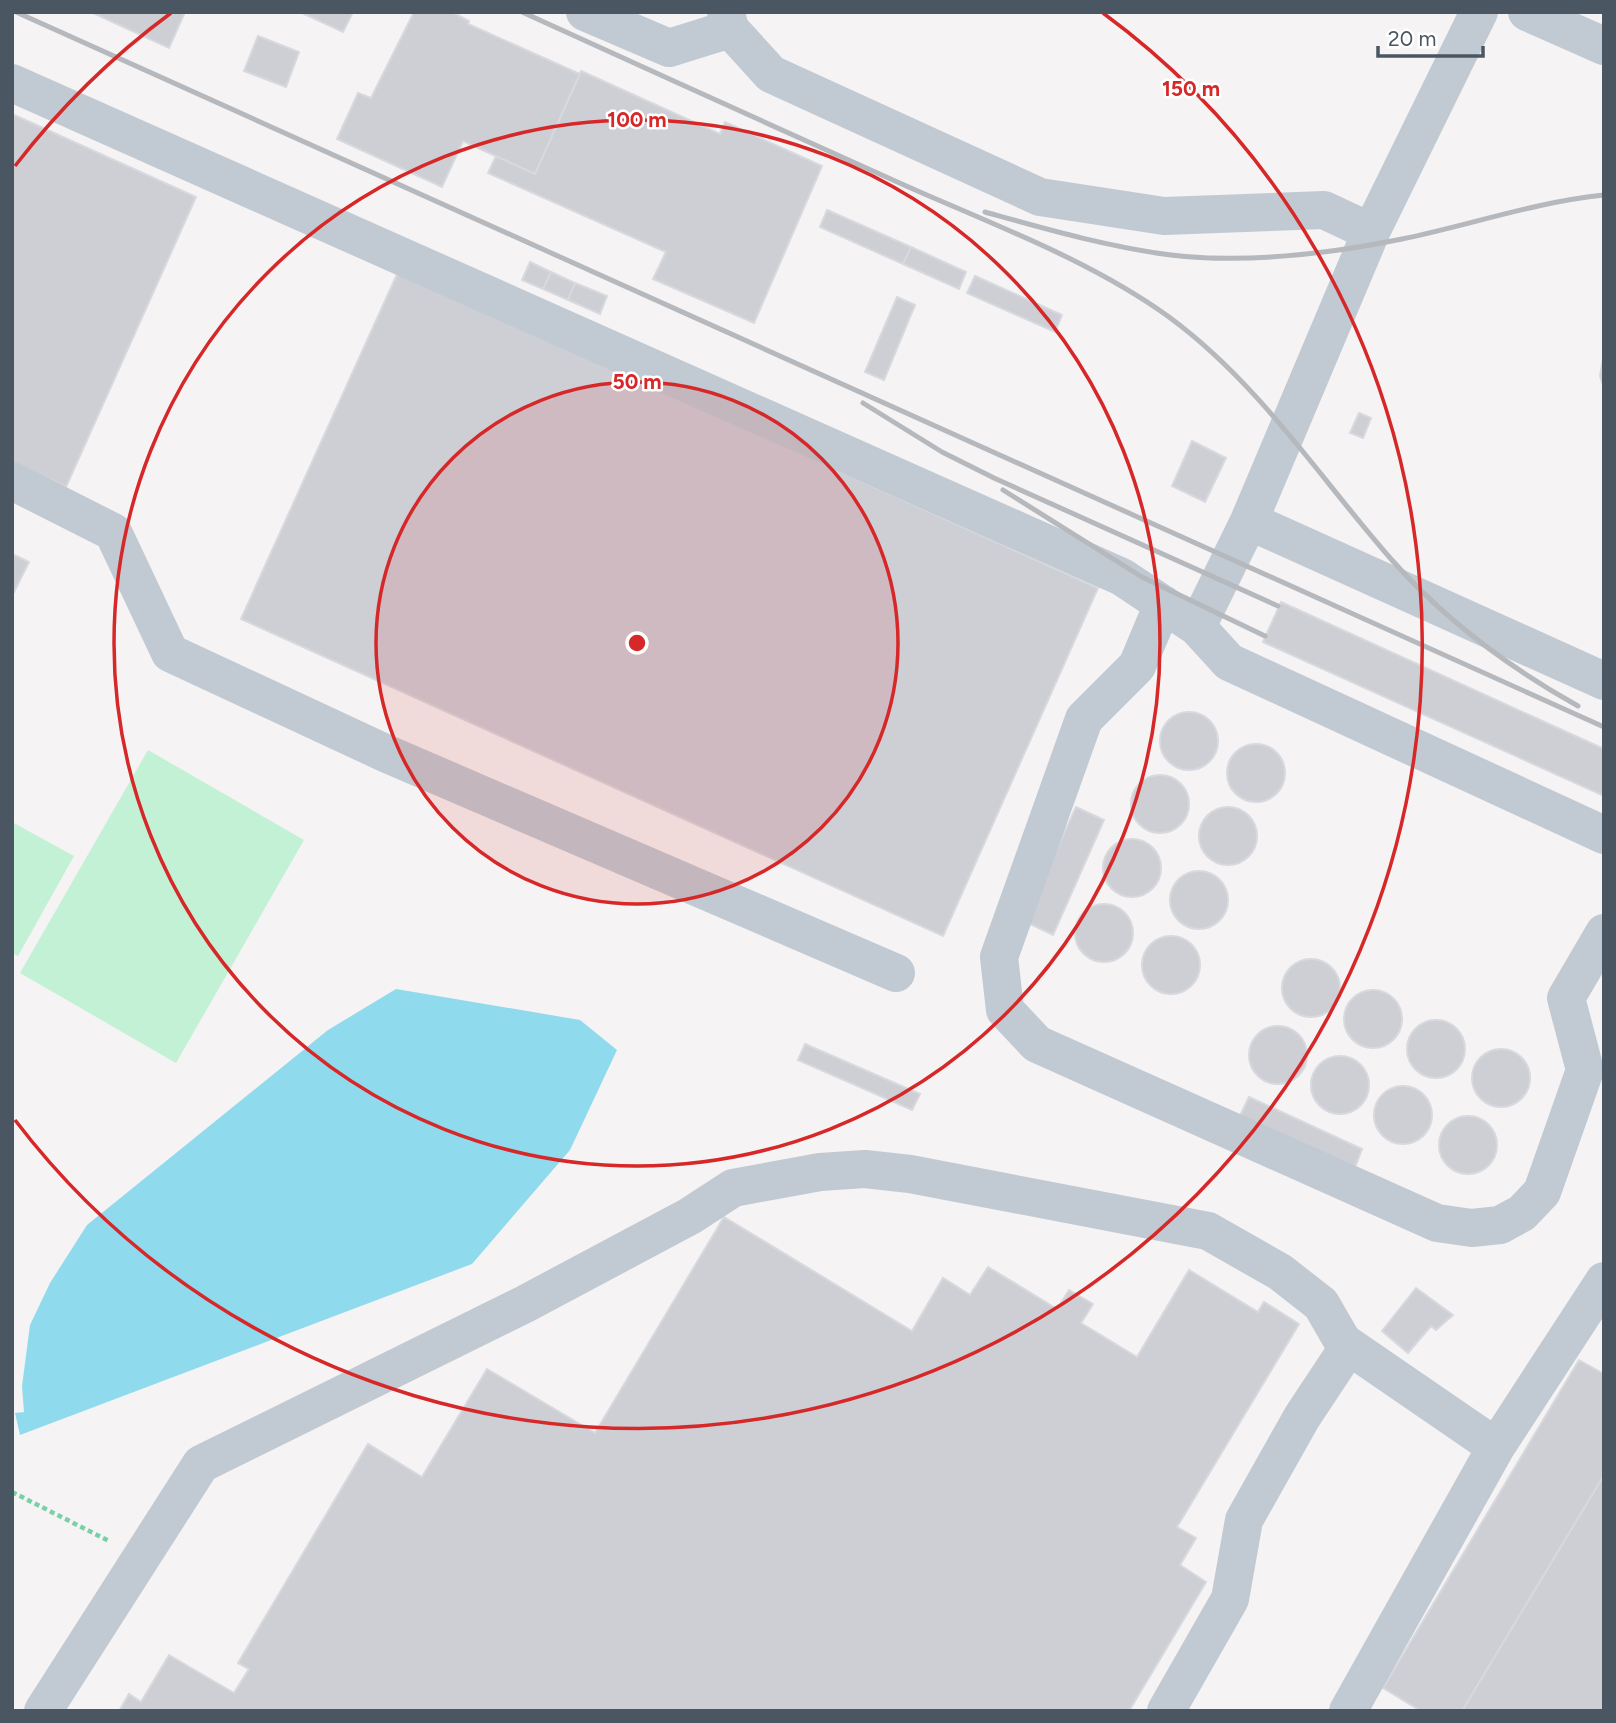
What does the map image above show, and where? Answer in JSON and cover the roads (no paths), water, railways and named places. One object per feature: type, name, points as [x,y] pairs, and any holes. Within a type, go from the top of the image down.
[{"type":"lane","points":[[585,12],[669,48],[728,20],[771,74],[1040,197],[1164,216],[1324,210],[1371,232]]},
{"type":"lane","points":[[1196,627],[1249,521],[1371,232],[1479,12]]},
{"type":"lane","points":[[1527,12],[1604,46]]},
{"type":"lane","points":[[12,83],[159,146],[1122,577],[1196,627],[1229,662],[1604,835]]},
{"type":"lane","points":[[12,481],[113,532],[170,653],[385,753],[896,973]]},
{"type":"lane","points":[[1249,521],[1604,681]]},
{"type":"lane","points":[[1163,604],[1137,666],[1084,719],[999,957],[1005,1010],[1037,1044],[1437,1223],[1486,1228],[1522,1213],[1542,1192],[1585,1070],[1566,998],[1604,933]]},
{"type":"lane","points":[[43,1711],[201,1464],[525,1304],[690,1216],[733,1188],[807,1174],[865,1170],[910,1174],[1208,1231],[1280,1272],[1321,1304],[1343,1342],[1496,1447]]},
{"type":"lane","points":[[1348,1711],[1496,1447],[1604,1282]]},
{"type":"lane","points":[[1166,1711],[1230,1599],[1244,1520],[1302,1417],[1349,1346]]},
{"type":"water","points":[[396,989],[580,1020],[617,1050],[570,1150],[472,1264],[20,1435],[15,1413],[24,1412],[22,1386],[30,1325],[50,1283],[87,1225],[328,1030]]},
{"type":"railway","points":[[16,12],[1604,727]]},
{"type":"railway","points":[[522,12],[1041,245],[1139,297],[1169,317],[1232,371],[1287,432],[1364,528],[1433,602],[1503,658],[1578,706]]},
{"type":"railway","points":[[985,212],[1077,237],[1147,252],[1200,258],[1258,258],[1374,244],[1553,203],[1604,195]]},
{"type":"railway","points":[[863,403],[942,452],[994,478],[1278,606]]},
{"type":"railway","points":[[1003,490],[1142,577],[1265,636]]}]
